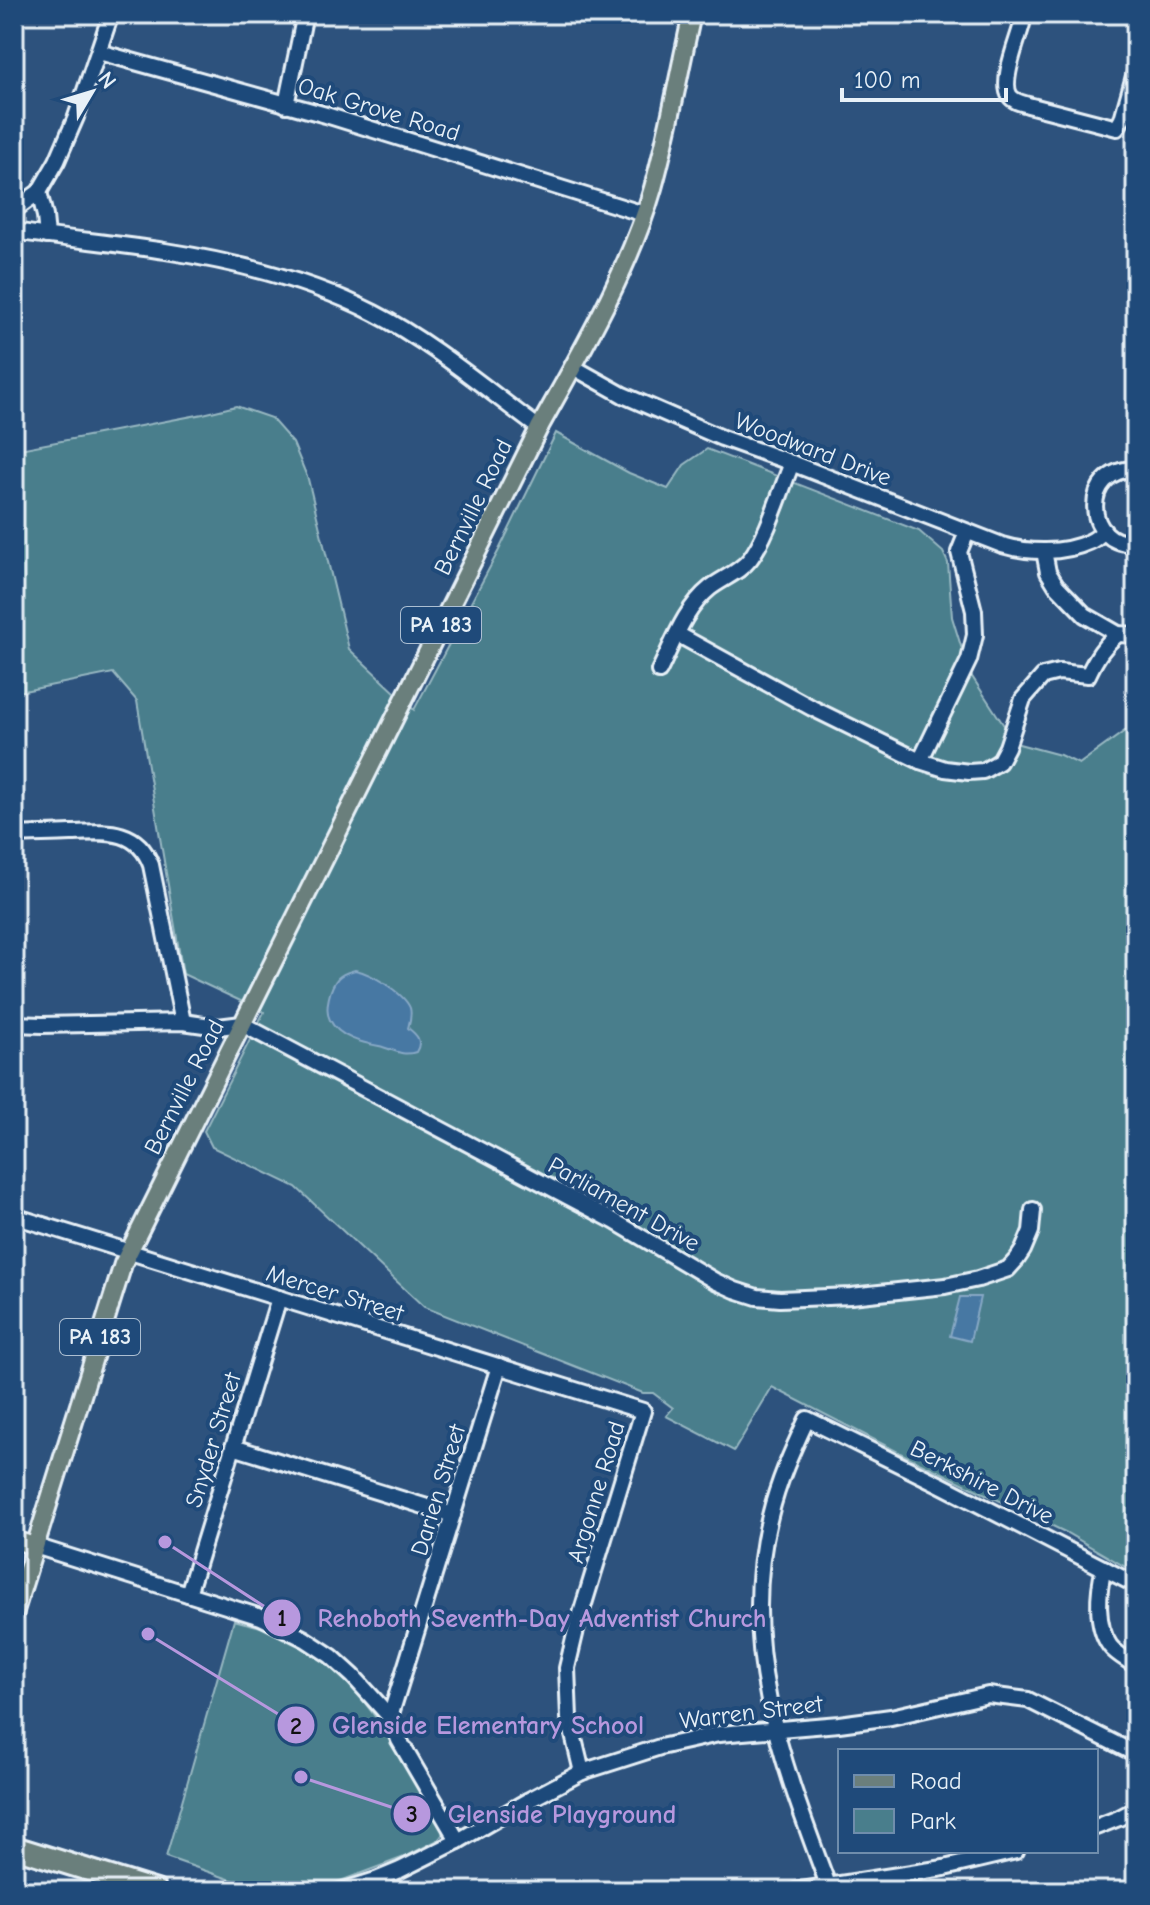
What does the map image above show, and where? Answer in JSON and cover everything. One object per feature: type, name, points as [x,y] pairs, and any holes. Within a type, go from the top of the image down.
[{"type":"highway","points":[[14,1847],[156,1891]]},
{"type":"highway","points":[[14,1861],[110,1891]]},
{"type":"main road","name":"Bernville Road","points":[[129,1252],[539,428],[623,267],[653,188],[692,14]]},
{"type":"main road","name":"PA 183","points":[[14,1614],[129,1252]]},
{"type":"main road","points":[[14,1540],[35,1546]]},
{"type":"street","points":[[14,210],[39,192],[65,145],[111,14]]},
{"type":"street","points":[[286,105],[305,14]]},
{"type":"street","points":[[1022,14],[1006,83],[1008,94],[1014,100],[1117,128],[1135,77]]},
{"type":"street","name":"Oak Grove Road","points":[[99,52],[351,123],[644,214]]},
{"type":"street","points":[[39,192],[47,236]]},
{"type":"street","points":[[14,231],[165,250],[253,269],[327,292],[407,331],[539,428]]},
{"type":"street","name":"Woodward Drive","points":[[573,367],[623,395],[722,438],[1002,545],[1024,551],[1044,551],[1089,542],[1104,531]]},
{"type":"street","points":[[659,671],[694,604],[711,587],[745,565],[752,555],[792,463]]},
{"type":"street","points":[[1136,469],[1119,471],[1106,478],[1094,504],[1104,531],[1116,540],[1136,543]]},
{"type":"street","points":[[920,761],[969,660],[975,635],[974,611],[959,552],[967,532]]},
{"type":"street","points":[[1044,551],[1048,572],[1056,585],[1085,615],[1118,634],[1136,635]]},
{"type":"street","points":[[677,634],[812,708],[920,761],[969,772],[983,771],[999,762],[1023,699],[1043,676],[1059,672],[1088,675],[1096,658],[1118,634]]},
{"type":"street","points":[[14,835],[113,832],[131,839],[141,848],[151,865],[183,1022]]},
{"type":"street","name":"Parliament Drive","points":[[14,1024],[183,1022],[218,1027],[242,1024],[614,1221],[715,1281],[757,1297],[851,1296],[945,1286],[978,1279],[1008,1269],[1017,1259],[1031,1231],[1033,1210]]},
{"type":"street","name":"Mercer Street","points":[[14,1216],[643,1411]]},
{"type":"street","name":"Snyder Street","points":[[188,1594],[279,1298]]},
{"type":"street","name":"Darien Street","points":[[390,1717],[499,1366]]},
{"type":"street","name":"Argonne Road","points":[[582,1772],[569,1718],[567,1668],[643,1411]]},
{"type":"street","name":"Berkshire Drive","points":[[774,1729],[760,1644],[763,1550],[776,1492],[807,1419],[1136,1585]]},
{"type":"street","points":[[233,1447],[453,1515]]},
{"type":"street","points":[[35,1546],[261,1617],[331,1656],[390,1717],[399,1740],[458,1841]]},
{"type":"street","points":[[1104,1568],[1099,1589],[1103,1629],[1111,1646],[1136,1666]]},
{"type":"street","name":"Warren Street","points":[[341,1891],[379,1886],[582,1772],[642,1752],[699,1738],[891,1717],[988,1695],[1028,1700],[1136,1754]]},
{"type":"street","points":[[774,1729],[828,1885]]},
{"type":"street","points":[[1098,1826],[1136,1809]]},
{"type":"street","points":[[795,1891],[944,1868],[1008,1853]]},
{"type":"green space","points":[[236,406],[271,418],[293,443],[308,479],[349,649],[414,710],[499,550],[556,433],[629,473],[668,489],[684,465],[707,449],[919,531],[943,552],[948,563],[952,617],[969,672],[1019,744],[1060,755],[1079,764],[1136,723],[1136,1573],[1065,1532],[772,1387],[734,1451],[666,1416],[673,1408],[653,1393],[643,1393],[424,1307],[296,1187],[212,1147],[204,1131],[264,1012],[183,974],[137,701],[113,673],[14,693],[14,450]]},
{"type":"green space","points":[[234,1620],[270,1630],[305,1647],[331,1666],[354,1690],[394,1744],[443,1830],[438,1840],[407,1856],[327,1886],[263,1891],[166,1857]]},
{"type":"water","points":[[355,970],[386,984],[407,1002],[411,1013],[408,1028],[419,1041],[416,1052],[401,1053],[359,1041],[334,1026],[328,1010],[330,992],[338,978]]},
{"type":"water","points":[[960,1297],[980,1297],[970,1341],[950,1336]]},
{"type":"place","name":"Rehoboth Seventh-Day Adventist Church","points":[[165,1542]]},
{"type":"place","name":"Glenside Elementary School","points":[[148,1634]]},
{"type":"place","name":"Glenside Playground","points":[[301,1777]]}]
